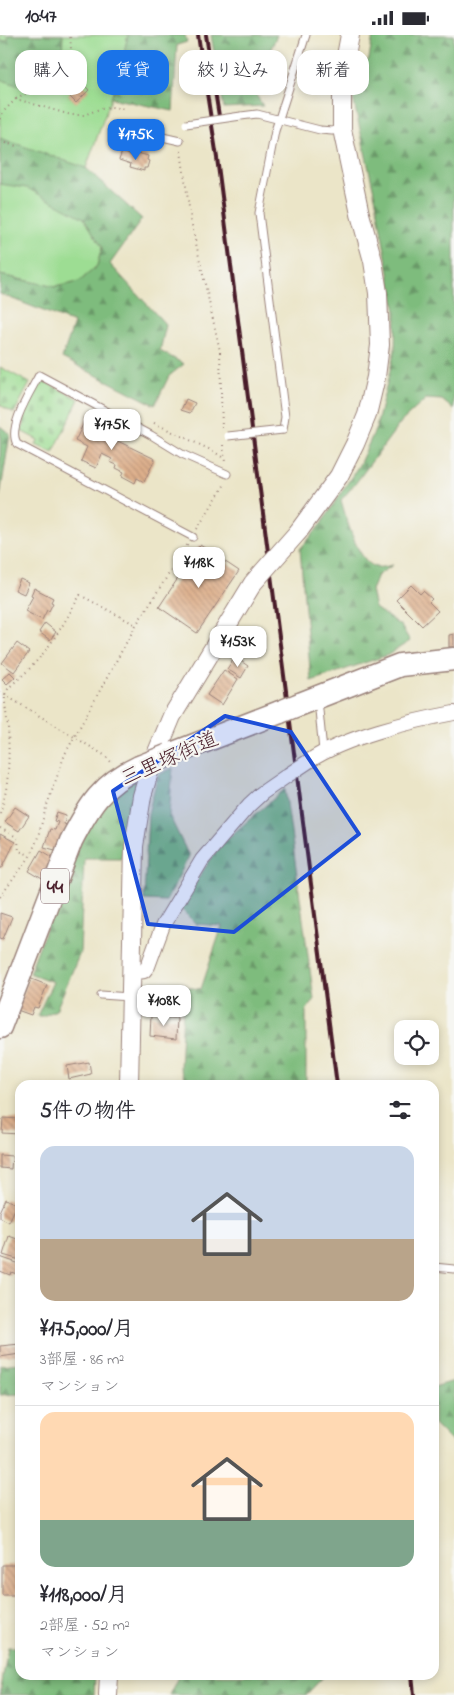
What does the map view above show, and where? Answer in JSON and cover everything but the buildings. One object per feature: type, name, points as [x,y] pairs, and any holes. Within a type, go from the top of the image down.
[{"type":"main road","name":"三里塚街道","points":[[0,1027],[71,841],[88,809],[109,784],[131,771],[168,755],[400,665],[454,659]]},
{"type":"street","points":[[129,1080],[134,846],[142,796],[150,769],[160,741],[176,710],[260,575],[298,531],[339,476],[367,415],[376,377],[380,345],[378,293],[373,261],[360,214],[342,129],[342,77],[350,35]]},
{"type":"street","points":[[131,973],[144,971],[148,966],[163,925],[202,859],[249,805],[262,793],[324,751],[389,728],[454,713]]},
{"type":"street","points":[[108,1695],[109,1680]]},
{"type":"lane","points":[[225,437],[283,430],[286,417],[259,213],[278,119],[306,35]]},
{"type":"lane","points":[[186,124],[257,114],[320,130],[332,131],[342,129]]},
{"type":"lane","points":[[122,128],[180,141]]},
{"type":"lane","points":[[193,537],[17,444],[13,434],[17,421],[39,375],[152,435],[182,454],[227,474]]},
{"type":"lane","points":[[299,704],[324,751]]},
{"type":"lane","points":[[101,995],[130,997]]},
{"type":"lane","points":[[439,1268],[454,1269]]},
{"type":"path","points":[[0,119],[3,112],[27,91],[54,91],[62,88],[68,81],[71,54],[70,35]]},
{"type":"path","points":[[16,99],[71,115],[84,115],[111,107],[126,109]]},
{"type":"path","points":[[0,142],[17,146]]},
{"type":"path","points":[[154,423],[225,459]]},
{"type":"path","points":[[0,813],[6,793],[8,775],[8,727],[5,695],[12,684],[36,662],[59,633],[80,595],[136,625]]},
{"type":"path","points":[[0,692],[131,771]]},
{"type":"path","points":[[0,828],[15,836],[18,840],[19,851],[30,855]]},
{"type":"highlighted area","points":[[225,716],[291,732],[359,834],[234,932],[148,924],[113,791]]},
{"type":"green space","points":[[0,35],[128,35],[125,50],[97,50],[97,95],[112,95],[86,168],[84,218],[102,247],[97,266],[79,282],[55,287],[0,275]]},
{"type":"green space","points":[[8,35],[63,35],[62,50],[15,50],[15,84],[0,79],[0,41],[8,40]]},
{"type":"green space","points":[[128,35],[185,35],[187,42],[177,45],[173,111],[111,98],[112,95],[169,95],[169,50],[125,50]]},
{"type":"green space","points":[[211,35],[277,35],[270,50],[214,50]]},
{"type":"green space","points":[[373,35],[454,35],[454,410],[442,400],[426,399],[401,422],[341,500],[353,538],[363,557],[376,567],[393,565],[378,575],[371,590],[375,608],[401,626],[410,641],[388,655],[311,681],[300,549],[320,526],[359,465],[376,428],[395,350],[396,312],[376,201],[352,95],[369,95],[369,59]]},
{"type":"green space","points":[[222,95],[256,95],[263,106],[224,108]]},
{"type":"green space","points":[[0,138],[86,168],[142,219],[110,264],[166,325],[160,351],[184,364],[169,376],[155,405],[62,358],[74,323],[0,294],[0,275],[55,287],[79,282],[97,266],[102,247],[84,218],[27,188],[0,184]]},
{"type":"green space","points":[[0,367],[30,383],[14,413],[0,405]]},
{"type":"green space","points":[[41,380],[79,399],[53,453],[36,445],[38,440],[21,431],[25,423],[21,421]]},
{"type":"green space","points":[[0,426],[10,434],[0,496]]},
{"type":"green space","points":[[173,768],[169,815],[189,856],[166,901],[144,900],[148,814],[158,775]]},
{"type":"green space","points":[[137,779],[121,858],[84,858],[80,953],[56,1010],[43,1016],[37,1016],[53,982],[29,973],[75,853],[90,826],[115,794]]},
{"type":"green space","points":[[285,789],[314,999],[306,1011],[306,1080],[185,1080],[180,1068],[183,1009],[147,1008],[149,985],[158,984],[201,989],[222,926],[196,924],[179,907],[221,844]]},
{"type":"green space","points":[[15,1364],[15,1394],[0,1395],[0,1365]]},
{"type":"green space","points":[[454,1381],[454,1444],[439,1429],[439,1386]]},
{"type":"green space","points":[[8,1647],[15,1647],[15,1680],[95,1680],[94,1695],[0,1695]]},
{"type":"green space","points":[[176,1680],[320,1680],[306,1695],[169,1695]]},
{"type":"railway","points":[[198,35],[217,158],[336,1080]]},
{"type":"railway","points":[[206,35],[219,116]]},
{"type":"railway","points":[[412,1680],[414,1695]]}]
